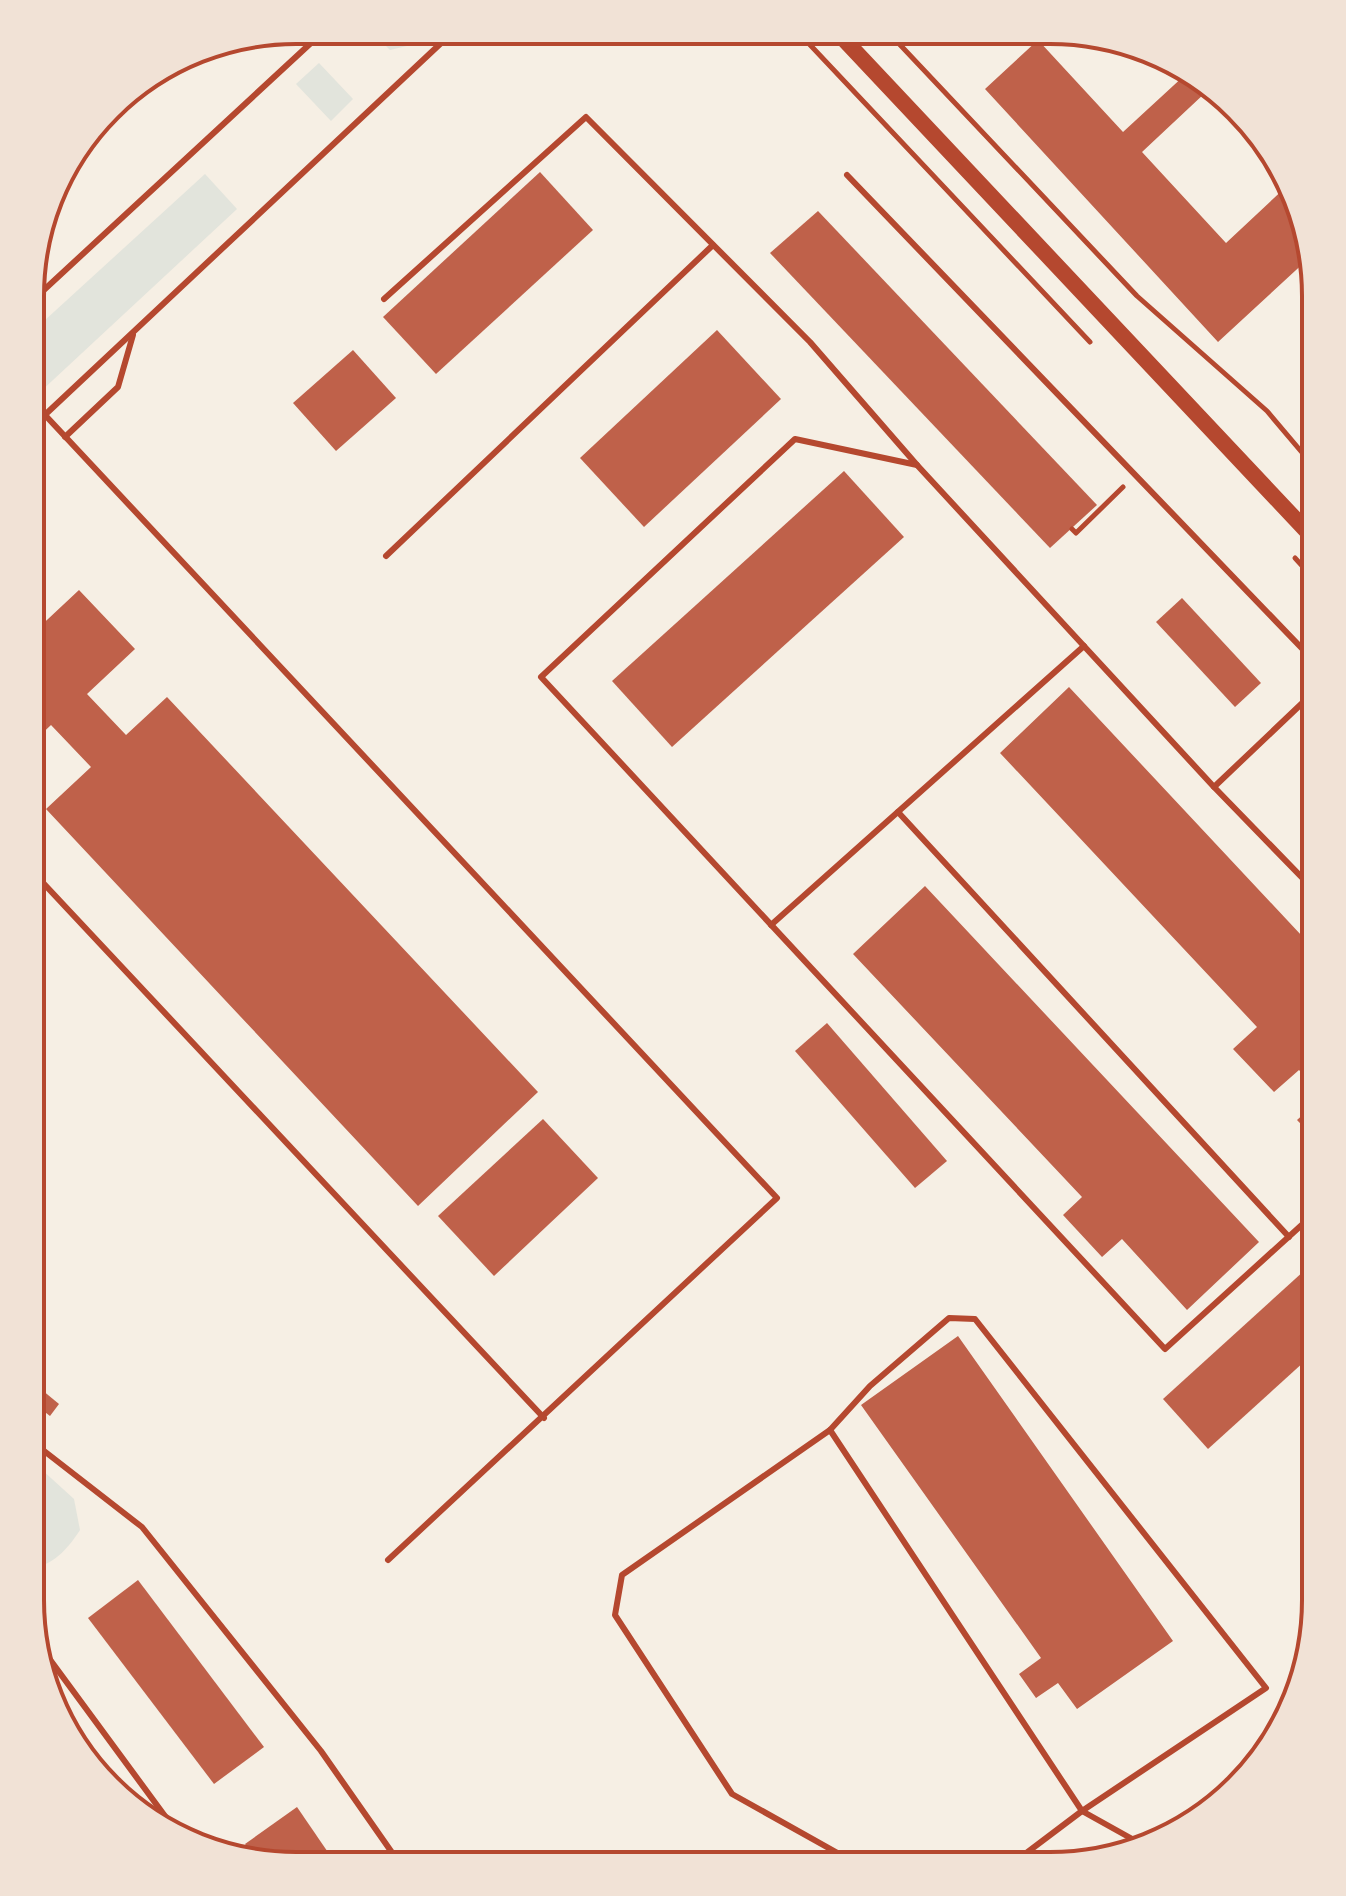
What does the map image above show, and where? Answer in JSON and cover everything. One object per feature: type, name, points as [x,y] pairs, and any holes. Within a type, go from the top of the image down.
[{"type":"main road","points":[[848,44],[1302,526]]},
{"type":"lane","points":[[44,290],[310,44]]},
{"type":"lane","points":[[388,1560],[777,1198],[45,415],[440,44]]},
{"type":"lane","points":[[384,299],[586,117],[810,342],[917,465],[1214,787],[1302,877]]},
{"type":"lane","points":[[847,175],[1302,648]]},
{"type":"lane","points":[[386,556],[713,245]]},
{"type":"lane","points":[[65,437],[118,387],[134,332]]},
{"type":"lane","points":[[917,465],[795,439],[541,677],[1165,1349],[1301,1227]]},
{"type":"lane","points":[[771,925],[1084,646]]},
{"type":"lane","points":[[1214,787],[1302,704]]},
{"type":"lane","points":[[898,812],[1289,1237]]},
{"type":"lane","points":[[44,884],[544,1418]]},
{"type":"lane","points":[[836,1852],[732,1794],[615,1615],[622,1575],[830,1430],[870,1386],[949,1318],[975,1319],[1266,1688],[1082,1811],[1028,1852]]},
{"type":"lane","points":[[830,1430],[1082,1811],[1131,1838]]},
{"type":"lane","points":[[44,1451],[142,1527],[321,1751],[392,1852]]},
{"type":"lane","points":[[52,1663],[163,1814]]},
{"type":"path","points":[[809,44],[1100,352]]},
{"type":"path","points":[[899,44],[1137,296],[1267,411],[1302,452]]},
{"type":"path","points":[[1072,529],[1076,533],[1136,475]]},
{"type":"path","points":[[1283,546],[1302,566]]},
{"type":"shaded area","points":[[384,44],[412,44],[411,45],[390,50]]},
{"type":"shaded area","points":[[319,63],[353,99],[331,121],[296,84]]},
{"type":"shaded area","points":[[205,174],[237,209],[44,388],[44,321]]},
{"type":"shaded area","points":[[44,1472],[74,1499],[80,1530],[59,1556],[46,1564]]},
{"type":"building","points":[[1034,44],[1042,44],[1123,132],[1179,80],[1203,95],[1142,152],[1226,243],[1280,192],[1293,230],[1300,266],[1218,342],[985,89]]},
{"type":"building","points":[[540,172],[593,230],[436,374],[383,317]]},
{"type":"building","points":[[818,211],[1097,505],[1050,548],[770,253]]},
{"type":"building","points":[[717,330],[781,399],[644,527],[580,458]]},
{"type":"building","points":[[353,350],[396,398],[336,451],[293,403]]},
{"type":"building","points":[[844,471],[904,537],[672,747],[612,681]]},
{"type":"building","points":[[79,590],[135,649],[87,694],[126,735],[167,697],[538,1092],[418,1206],[46,809],[91,767],[51,725],[44,732],[44,623]]},
{"type":"building","points":[[1182,598],[1261,683],[1235,707],[1156,622]]},
{"type":"building","points":[[1069,687],[1302,936],[1301,1073],[1299,1070],[1274,1092],[1233,1049],[1257,1027],[1000,753]]},
{"type":"building","points":[[925,886],[1259,1242],[1187,1310],[1122,1239],[1102,1257],[1063,1215],[1082,1197],[853,954]]},
{"type":"building","points":[[827,1023],[947,1161],[915,1188],[795,1051]]},
{"type":"building","points":[[543,1119],[598,1178],[494,1276],[438,1216]]},
{"type":"building","points":[[1301,1273],[1301,1364],[1208,1449],[1163,1399]]},
{"type":"building","points":[[958,1336],[1173,1641],[1077,1709],[1058,1683],[1036,1698],[1019,1674],[1041,1658],[861,1405]]},
{"type":"building","points":[[44,1392],[59,1404],[50,1416],[44,1411]]},
{"type":"building","points":[[138,1580],[264,1747],[214,1784],[88,1618]]},
{"type":"building","points":[[297,1807],[328,1852],[263,1850],[245,1844]]}]
